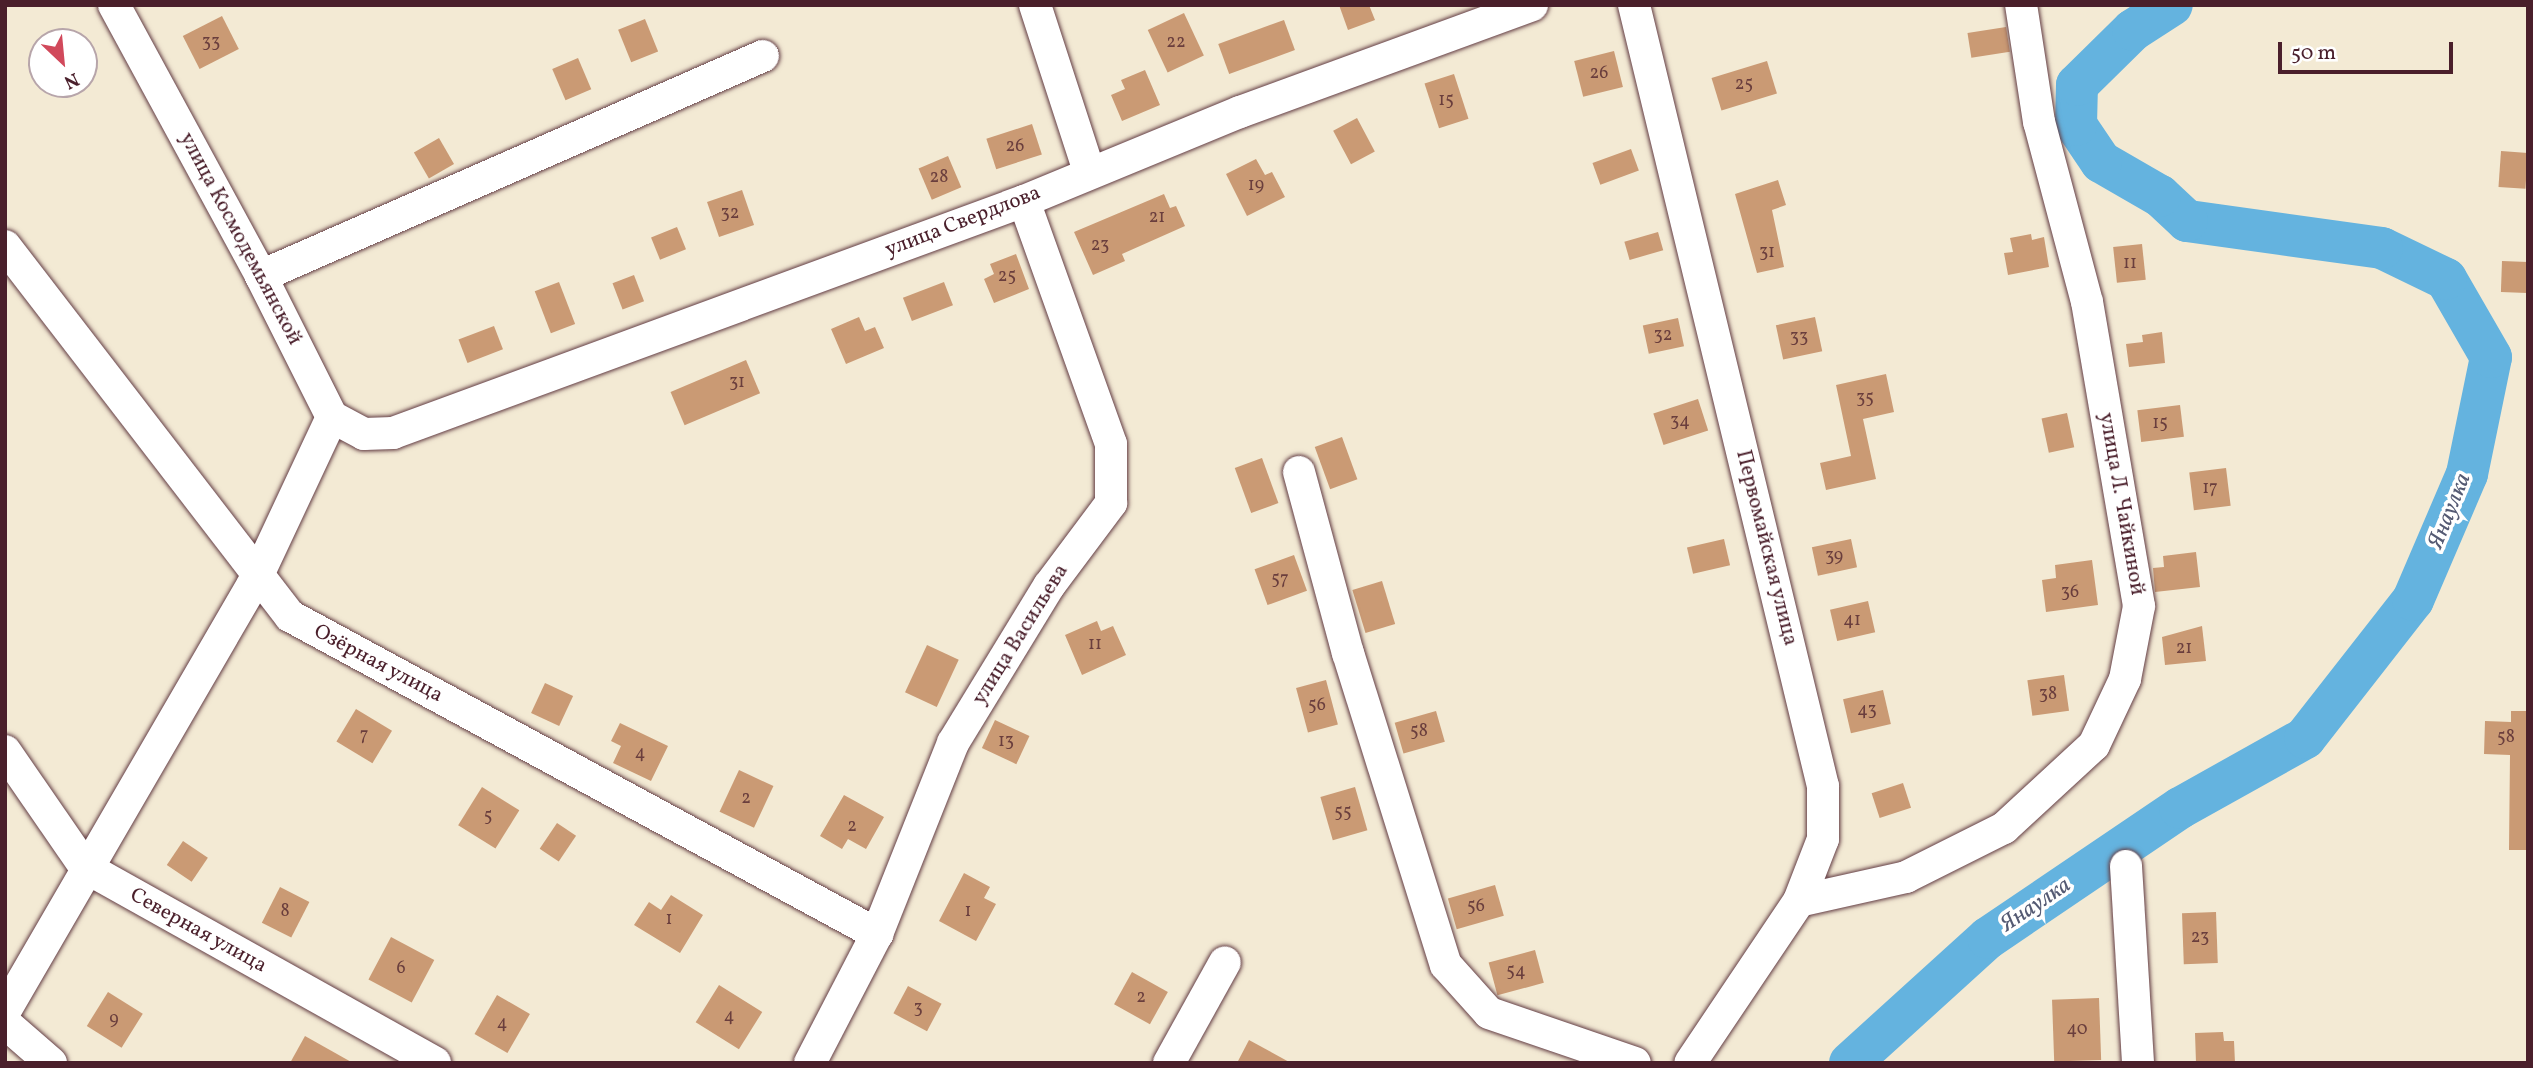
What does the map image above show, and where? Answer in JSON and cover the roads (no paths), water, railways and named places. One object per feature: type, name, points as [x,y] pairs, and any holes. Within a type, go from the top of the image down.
[{"type":"street","name":"улица Космодемьянской","points":[[114,5],[261,276],[332,417]]},
{"type":"street","points":[[1035,5],[1089,171]]},
{"type":"street","name":"улица Свердлова","points":[[332,417],[364,434],[393,433],[1024,201],[1089,171],[1532,5]]},
{"type":"street","name":"Первомайская улица","points":[[1634,5],[1823,786],[1823,839],[1799,901],[1690,1063]]},
{"type":"street","name":"улица Л. Чайкиной","points":[[1799,901],[1906,877],[2004,828],[2094,745],[2125,679],[2139,606],[2087,302],[2039,122],[2021,5]]},
{"type":"street","points":[[261,276],[763,56]]},
{"type":"street","name":"улица Васильева","points":[[810,1063],[877,934],[953,743],[1049,586],[1111,503],[1111,444],[1024,201]]},
{"type":"street","name":"Озёрная улица","points":[[5,246],[290,616],[877,934]]},
{"type":"street","points":[[5,1011],[85,867],[258,575],[332,417]]},
{"type":"street","points":[[1299,472],[1348,653],[1446,965],[1489,1013],[1634,1063]]},
{"type":"street","name":"Северная улица","points":[[5,751],[85,867],[435,1063]]},
{"type":"street","points":[[2126,866],[2138,1063]]},
{"type":"street","points":[[1169,1063],[1225,962]]},
{"type":"street","points":[[5,1023],[51,1063]]},
{"type":"waterway","name":"Янаулка","points":[[1850,1063],[1988,938],[2180,808],[2305,738],[2413,600],[2467,474],[2491,357],[2446,279],[2382,248],[2187,221],[2160,196],[2101,162],[2076,125],[2077,85],[2133,30],[2172,5]]}]
